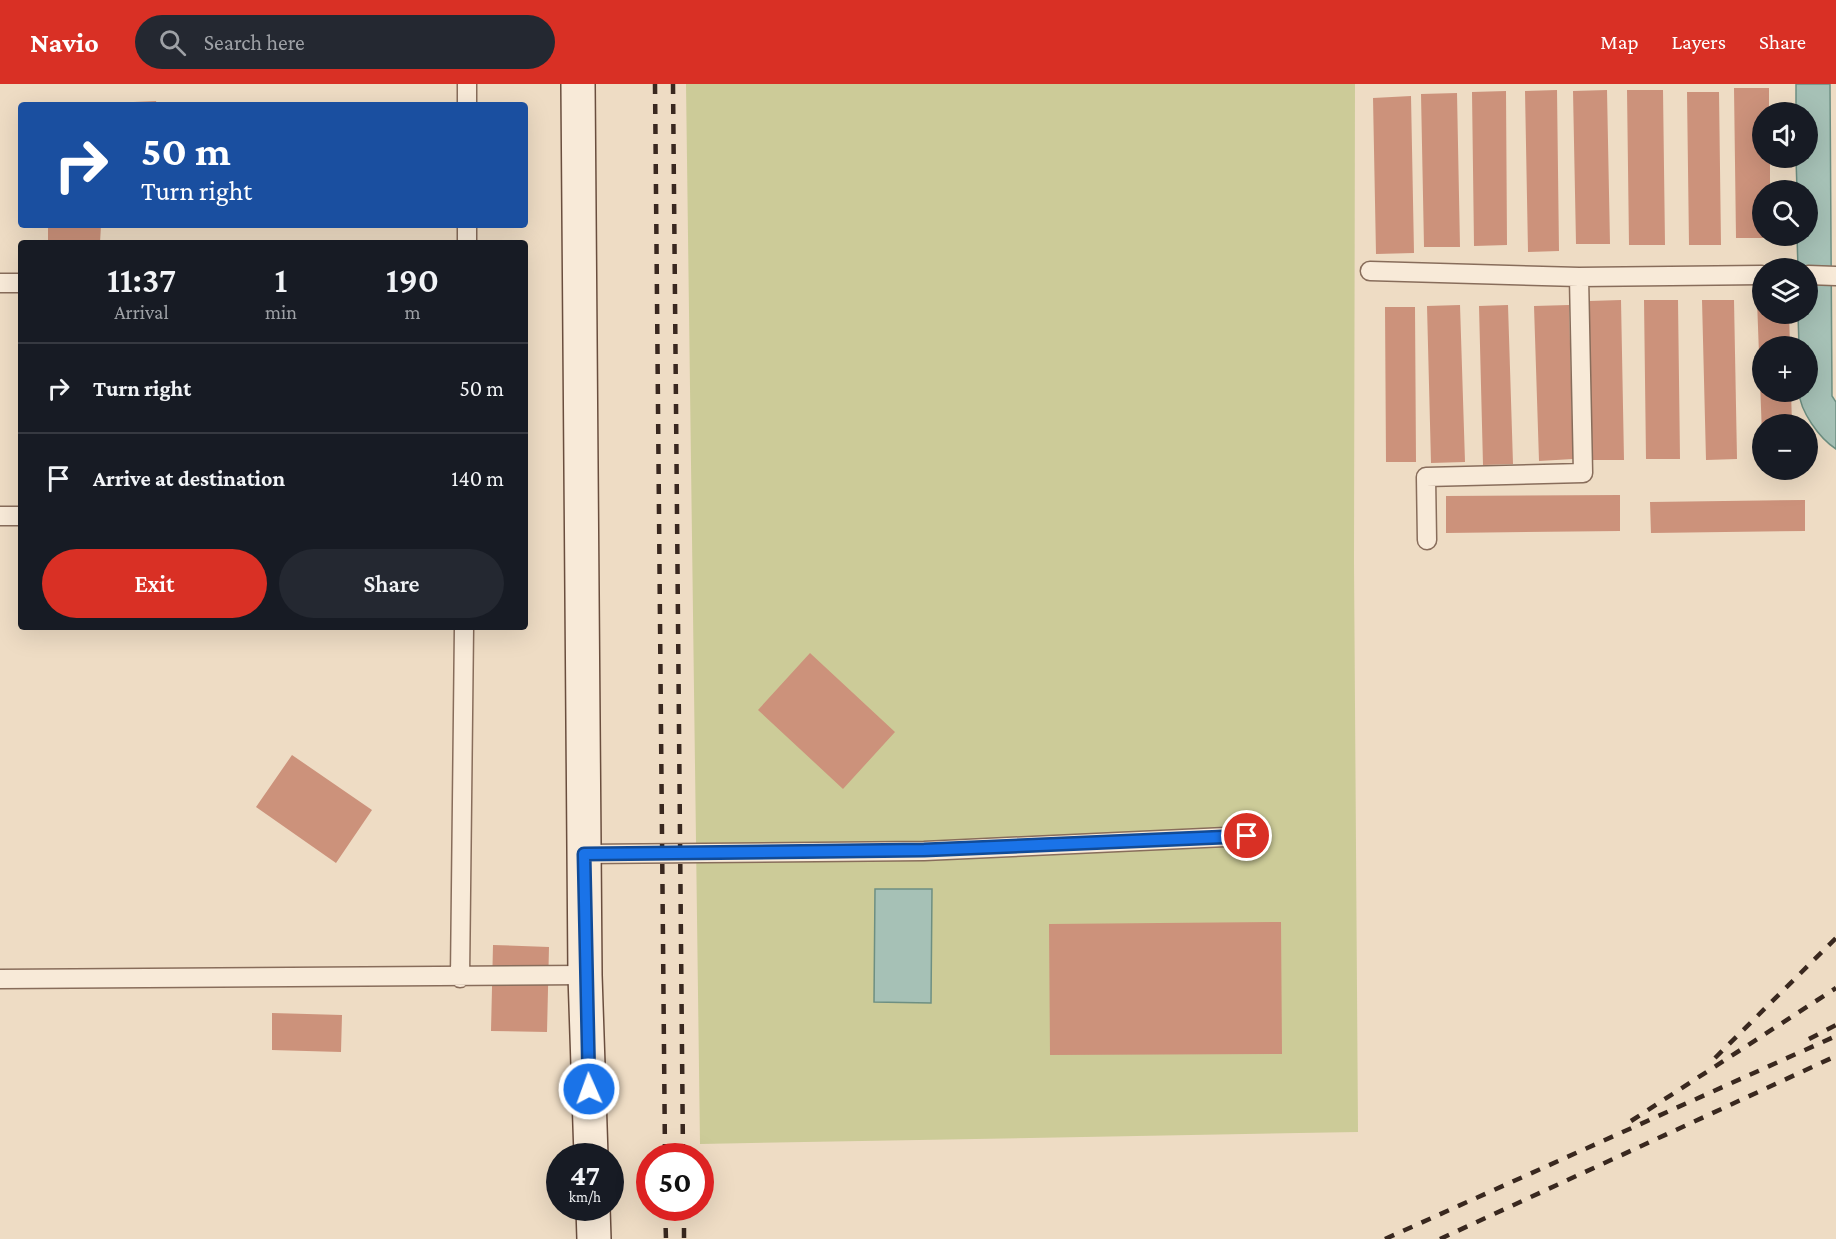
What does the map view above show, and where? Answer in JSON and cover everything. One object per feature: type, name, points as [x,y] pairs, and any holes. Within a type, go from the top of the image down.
[{"type":"main road","points":[[578,84],[585,975],[591,1143]]},
{"type":"main road","points":[[593,1221],[594,1239]]},
{"type":"lane","points":[[467,84],[467,102]]},
{"type":"lane","points":[[1370,271],[1579,277],[1752,275]]},
{"type":"lane","points":[[1818,275],[1836,276]]},
{"type":"lane","points":[[1427,540],[1426,477],[1583,473],[1579,277]]},
{"type":"lane","points":[[0,283],[18,283]]},
{"type":"lane","points":[[0,516],[18,516]]},
{"type":"lane","points":[[460,978],[464,630]]},
{"type":"lane","points":[[584,854],[924,850],[1247,836]]},
{"type":"lane","points":[[0,979],[460,978],[585,975]]},
{"type":"shaded area","points":[[686,84],[1355,84],[1354,563],[1358,1132],[700,1143]]},
{"type":"shaded area","points":[[1796,84],[1830,84],[1832,396],[1836,402],[1836,449],[1818,432],[1818,414],[1806,414],[1801,402],[1818,402],[1818,336],[1799,336],[1798,324],[1818,324],[1818,258],[1798,258],[1797,246],[1818,246],[1818,180],[1797,180],[1796,168],[1818,168],[1818,102],[1796,102]]},
{"type":"shaded area","points":[[875,889],[932,889],[931,1003],[874,1002]]},
{"type":"building","points":[[1734,88],[1769,88],[1769,102],[1752,102],[1752,168],[1770,168],[1770,180],[1752,180],[1752,238],[1736,238]]},
{"type":"building","points":[[1557,90],[1559,251],[1528,252],[1525,91]]},
{"type":"building","points":[[1607,90],[1610,244],[1576,244],[1573,91]]},
{"type":"building","points":[[1627,90],[1663,90],[1665,245],[1629,245]]},
{"type":"building","points":[[1506,91],[1507,245],[1474,246],[1472,92]]},
{"type":"building","points":[[1687,92],[1719,92],[1721,245],[1689,245]]},
{"type":"building","points":[[1457,93],[1460,247],[1424,247],[1421,94]]},
{"type":"building","points":[[1411,96],[1414,253],[1376,254],[1373,98]]},
{"type":"building","points":[[48,228],[101,228],[100,240],[48,240]]},
{"type":"building","points":[[1621,300],[1624,460],[1591,460],[1589,301]]},
{"type":"building","points":[[1644,300],[1678,300],[1680,459],[1646,459]]},
{"type":"building","points":[[1702,300],[1734,300],[1737,459],[1706,460]]},
{"type":"building","points":[[1460,305],[1465,462],[1431,463],[1427,306]]},
{"type":"building","points":[[1508,305],[1513,464],[1483,465],[1479,306]]},
{"type":"building","points":[[1569,305],[1573,459],[1539,461],[1534,306]]},
{"type":"building","points":[[1385,307],[1415,307],[1416,462],[1386,462]]},
{"type":"building","points":[[1758,324],[1789,324],[1790,336],[1758,336]]},
{"type":"building","points":[[1761,402],[1791,402],[1792,414],[1761,414]]},
{"type":"building","points":[[1620,495],[1620,531],[1446,533],[1446,496]]},
{"type":"building","points":[[1805,500],[1805,531],[1651,533],[1650,502]]},
{"type":"building","points":[[810,653],[895,732],[843,789],[758,710]]},
{"type":"building","points":[[292,755],[372,810],[336,863],[256,807]]},
{"type":"building","points":[[1281,922],[1282,1054],[1050,1055],[1049,924]]},
{"type":"building","points":[[493,945],[549,947],[547,1032],[491,1031]]},
{"type":"building","points":[[272,1013],[342,1015],[341,1052],[272,1050]]},
{"type":"railway","points":[[655,84],[665,1143]]},
{"type":"railway","points":[[673,84],[683,1143]]},
{"type":"railway","points":[[1715,1058],[1836,938]]},
{"type":"railway","points":[[1631,1121],[1836,988]]},
{"type":"railway","points":[[1809,1039],[1836,1025]]},
{"type":"railway","points":[[1385,1239],[1836,1036]]},
{"type":"railway","points":[[1440,1239],[1836,1056]]},
{"type":"railway","points":[[665,1221],[666,1239]]},
{"type":"railway","points":[[684,1221],[684,1239]]},
{"type":"route","points":[[589,1089],[584,854],[924,850],[1247,836]]}]
